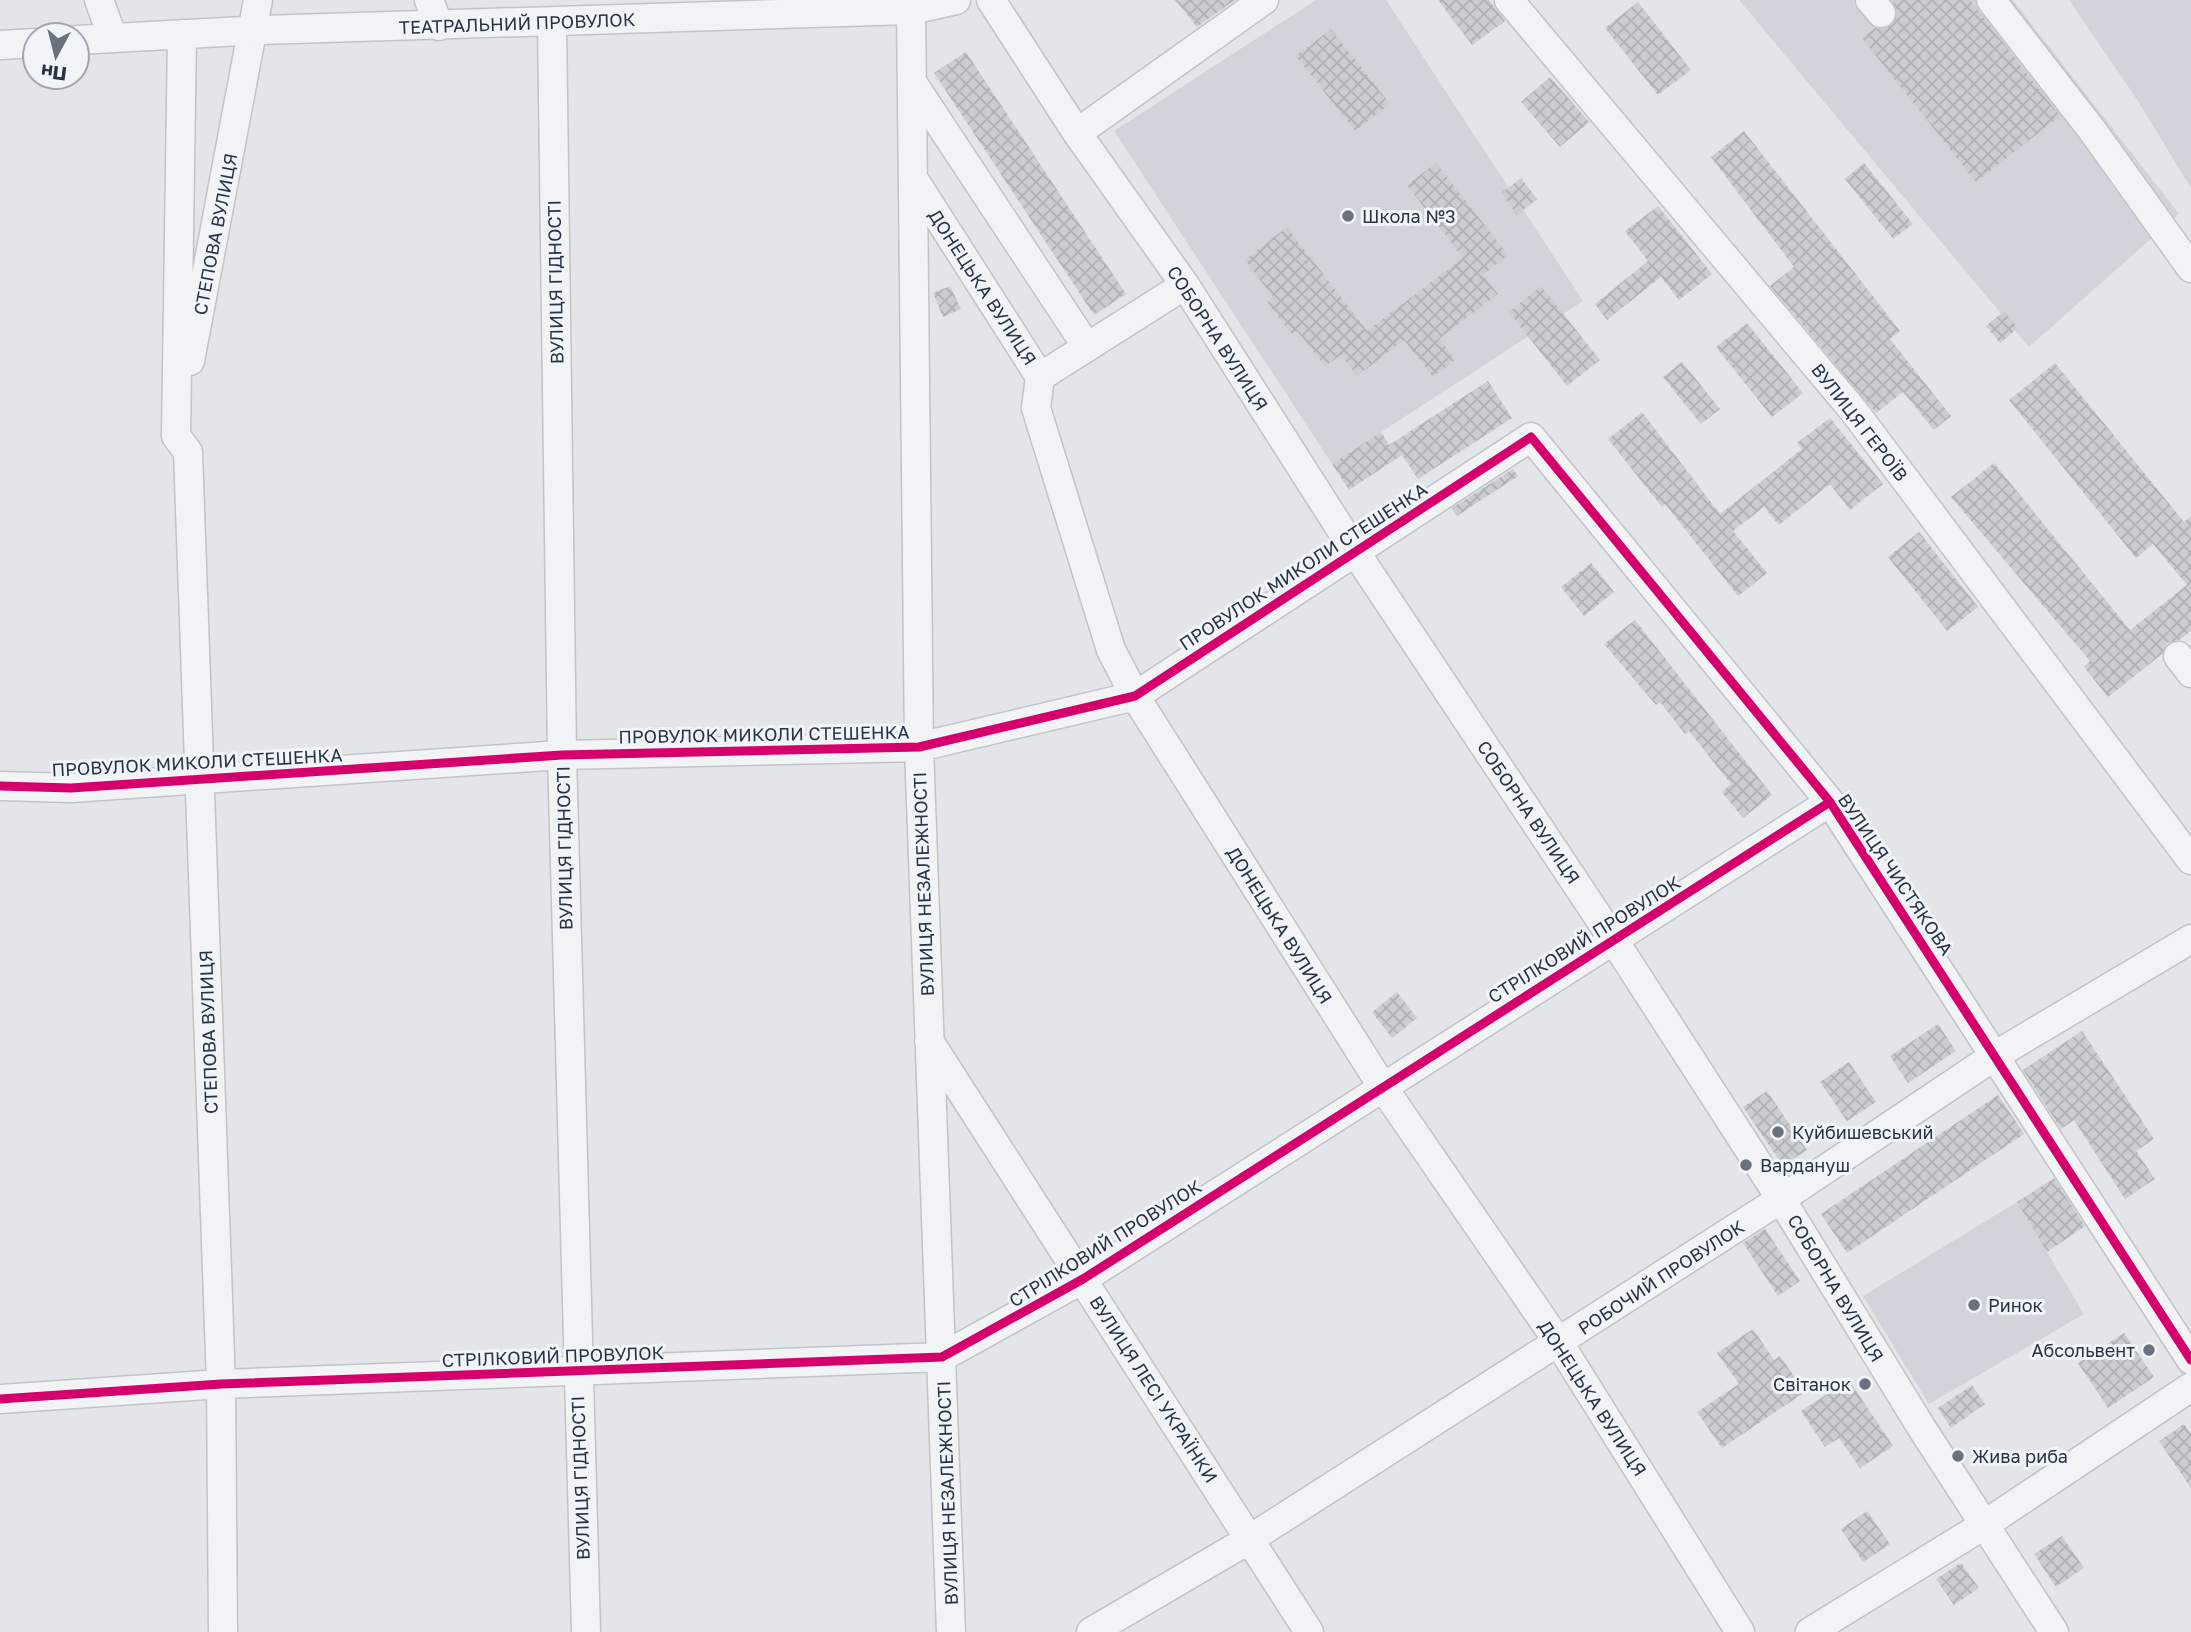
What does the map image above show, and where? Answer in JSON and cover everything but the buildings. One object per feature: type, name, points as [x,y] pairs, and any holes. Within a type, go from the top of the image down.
[{"type":"street","points":[[99,0],[113,38]]},
{"type":"street","points":[[254,32],[258,0]]},
{"type":"street","points":[[429,0],[439,26]]},
{"type":"street","name":"ТЕАТРАЛЬНИЙ ПРОВУЛОК","points":[[91,39],[911,10],[956,0]]},
{"type":"street","name":"СОБОРНА ВУЛИЦЯ","points":[[991,0],[1077,133],[1185,285],[1354,550],[1613,939],[1781,1199],[1984,1525],[2054,1632]]},
{"type":"street","points":[[1077,133],[1264,0]]},
{"type":"street","name":"ВУЛИЦЯ ГЕРОЇВ","points":[[1509,0],[1853,410],[2191,860]]},
{"type":"street","points":[[1991,0],[2092,130],[2191,268]]},
{"type":"street","name":"ВУЛИЦЯ НЕЗАЛЕЖНОСТІ","points":[[911,10],[919,747],[951,1632]]},
{"type":"street","name":"ВУЛИЦЯ ГІДНОСТІ","points":[[552,23],[562,755],[586,1632]]},
{"type":"street","name":"СТЕПОВА ВУЛИЦЯ","points":[[176,436],[254,32]]},
{"type":"street","name":"СТЕПОВА ВУЛИЦЯ","points":[[182,34],[176,436],[188,452],[221,1384],[223,1632]]},
{"type":"street","points":[[0,45],[21,44]]},
{"type":"street","points":[[912,82],[1087,347]]},
{"type":"street","name":"ДОНЕЦЬКА ВУЛИЦЯ","points":[[913,178],[1040,377],[1036,408],[1111,650],[1135,696],[1382,1086],[1559,1343],[1740,1632]]},
{"type":"street","points":[[1040,377],[1185,285]]},
{"type":"street","name":"ПРОВУЛОК МИКОЛИ СТЕШЕНКА","points":[[0,786],[71,788],[562,755],[919,747],[1135,696],[1354,550],[1531,437]]},
{"type":"street","name":"ВУЛИЦЯ ЧИСТЯКОВА","points":[[1531,437],[1830,802],[2191,1360]]},
{"type":"street","name":"СТРІЛКОВИЙ ПРОВУЛОК","points":[[0,1399],[221,1384],[942,1357],[1083,1279],[1830,802]]},
{"type":"street","name":"РОБОЧИЙ ПРОВУЛОК","points":[[1091,1632],[1251,1539],[1781,1199],[1996,1055],[2191,939]]},
{"type":"street","name":"ВУЛИЦЯ ЛЕСІ УКРАЇНКИ","points":[[929,1041],[1309,1632]]},
{"type":"street","points":[[1810,1632],[1984,1525],[2191,1387]]},
{"type":"shaded area","name":"Школа №3","points":[[1316,0],[1386,0],[1583,301],[1332,464],[1114,131]]},
{"type":"shaded area","points":[[1739,0],[2013,0],[2179,214],[2029,347]]},
{"type":"shaded area","points":[[2069,0],[2191,0],[2191,188],[2136,98]]},
{"type":"shaded area","name":"Ринок","points":[[2017,1202],[2084,1314],[1929,1404],[1863,1296]]},
{"type":"cycle path","points":[[0,786],[71,788],[562,755],[919,747],[1135,696],[1531,437],[1830,802],[2191,1360]]},
{"type":"cycle path","points":[[0,1399],[221,1384],[942,1357],[1083,1279],[1830,802]]},
{"type":"place","name":"Школа №3","points":[[1348,216]]},
{"type":"place","name":"Куйбишевський","points":[[1778,1132]]},
{"type":"place","name":"Вардануш","points":[[1746,1165]]},
{"type":"place","name":"Ринок","points":[[1974,1305]]},
{"type":"place","name":"Абсольвент","points":[[2149,1350]]},
{"type":"place","name":"Світанок","points":[[1865,1384]]},
{"type":"place","name":"Жива риба","points":[[1958,1456]]}]
